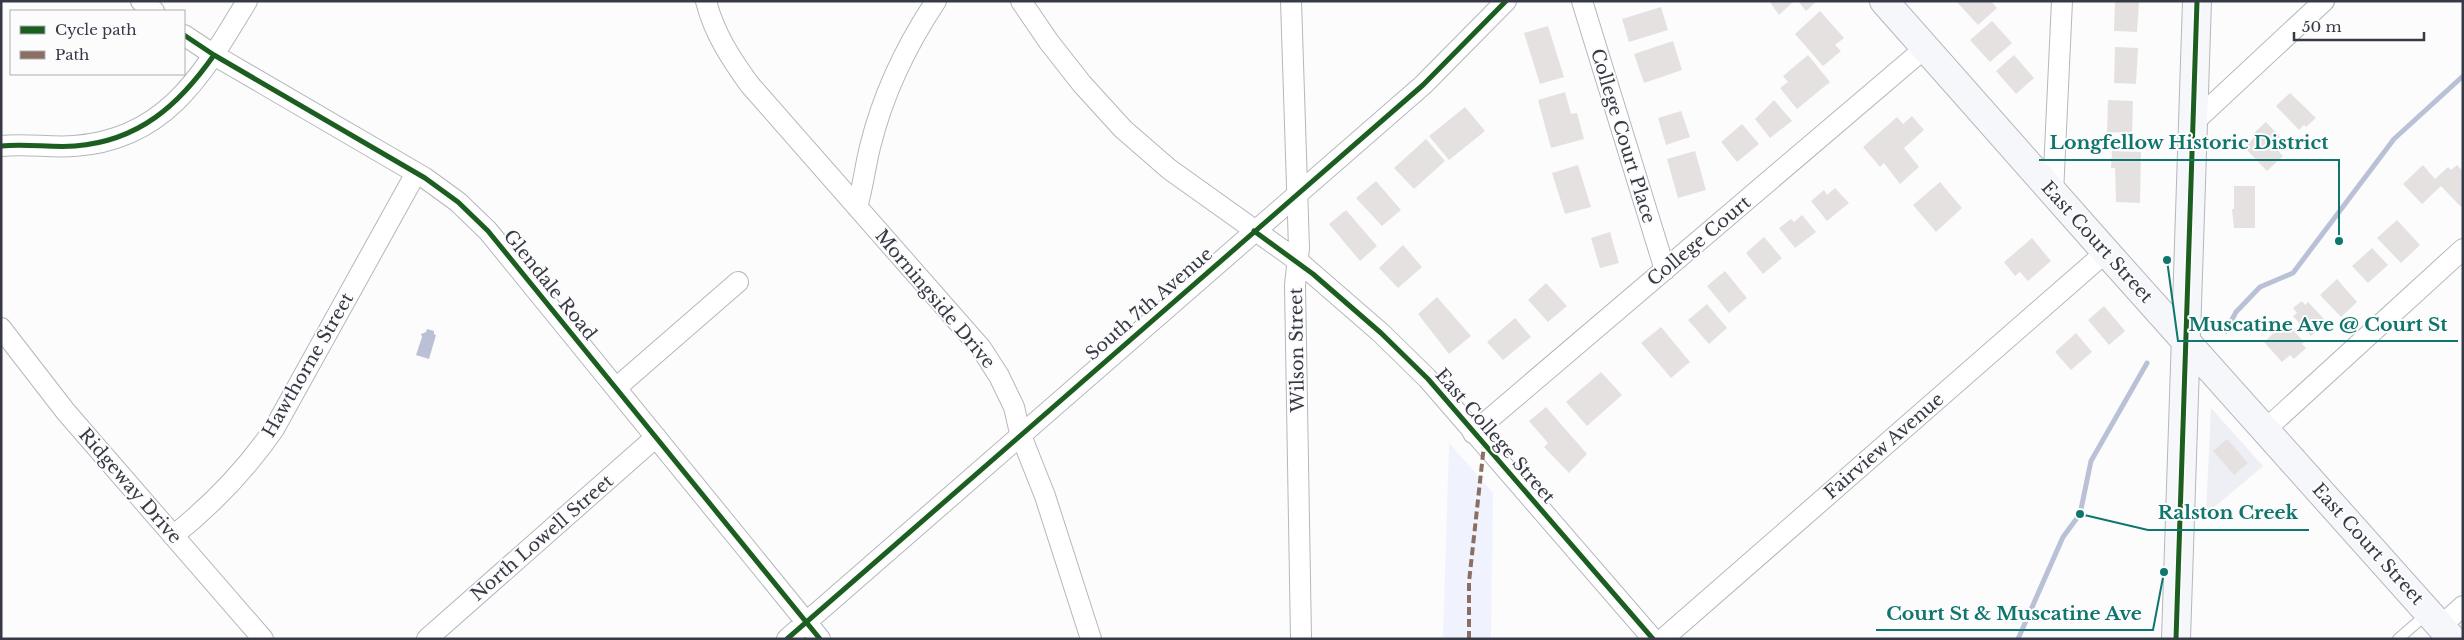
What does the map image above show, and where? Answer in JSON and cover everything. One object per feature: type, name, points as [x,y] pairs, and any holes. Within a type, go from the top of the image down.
[{"type":"street","points":[[142,1],[153,10]]},
{"type":"street","points":[[1,146],[74,146],[97,143],[124,135],[150,122],[174,105],[194,84],[247,1]]},
{"type":"street","name":"Morningside Drive","points":[[706,1],[718,36],[750,86],[980,348],[999,376],[1010,400],[1020,433],[1045,496],[1092,639]]},
{"type":"street","points":[[857,207],[882,105],[900,63],[936,1]]},
{"type":"street","name":"East College Street","points":[[1021,1],[1048,42],[1082,84],[1123,129],[1169,169],[1298,261],[1381,333],[1428,379],[1653,639]]},
{"type":"street","name":"Wilson Street","points":[[1291,1],[1298,261],[1295,285],[1301,639]]},
{"type":"street","name":"South 7th Avenue","points":[[787,639],[1020,433],[1423,85],[1506,1]]},
{"type":"street","name":"College Court Place","points":[[1582,1],[1665,270]]},
{"type":"street","name":"East Court Street","points":[[1884,1],[2440,626]]},
{"type":"street","points":[[2053,193],[2062,1]]},
{"type":"street","points":[[2176,639],[2197,1]]},
{"type":"street","points":[[2193,122],[2324,1]]},
{"type":"street","name":"Glendale Road","points":[[185,36],[214,55],[416,173],[458,202],[488,231],[820,639]]},
{"type":"street","name":"College Court","points":[[1473,433],[1925,48]]},
{"type":"street","name":"Hawthorne Street","points":[[173,536],[202,513],[229,487],[253,459],[274,429],[416,173]]},
{"type":"street","points":[[2266,430],[2463,249]]},
{"type":"street","name":"Fairview Avenue","points":[[1663,639],[2106,252]]},
{"type":"street","points":[[616,388],[738,282]]},
{"type":"street","name":"Ridgeway Drive","points":[[1,328],[66,412],[263,639]]},
{"type":"street","name":"North Lowell Street","points":[[427,639],[656,437]]},
{"type":"street","points":[[2440,626],[2463,606]]},
{"type":"lane","points":[[2398,639],[2440,626]]},
{"type":"shaded area","points":[[2211,408],[2263,466],[2206,514]]},
{"type":"shaded area","points":[[1449,443],[1493,493],[1491,639],[1443,639]]},
{"type":"water","points":[[427,329],[434,331],[436,335],[429,359],[416,355],[422,337],[421,334],[426,332]]},
{"type":"building","points":[[1769,1],[1794,1],[1779,15]]},
{"type":"building","points":[[1798,1],[1817,1],[1806,11]]},
{"type":"building","points":[[1956,1],[1991,1],[1997,8],[1978,25]]},
{"type":"building","points":[[2115,1],[2139,2],[2137,32],[2114,31]]},
{"type":"building","points":[[1661,7],[1668,30],[1629,42],[1622,19]]},
{"type":"building","points":[[1820,11],[1844,38],[1835,45],[1841,51],[1823,66],[1795,34]]},
{"type":"building","points":[[1992,21],[2012,43],[1990,62],[1970,40]]},
{"type":"building","points":[[1548,26],[1564,77],[1540,84],[1524,33]]},
{"type":"building","points":[[1673,41],[1682,70],[1644,83],[1634,54]]},
{"type":"building","points":[[2115,47],[2138,48],[2136,84],[2114,83]]},
{"type":"building","points":[[1808,55],[1830,82],[1797,109],[1780,88],[1788,82],[1783,76]]},
{"type":"building","points":[[2014,55],[2034,78],[2016,94],[1996,71]]},
{"type":"building","points":[[1565,92],[1571,114],[1577,113],[1584,139],[1551,148],[1538,100]]},
{"type":"building","points":[[2290,93],[2316,118],[2306,127],[2304,125],[2299,130],[2276,106]]},
{"type":"building","points":[[1774,100],[1792,121],[1770,138],[1755,119]]},
{"type":"building","points":[[2108,100],[2133,101],[2132,133],[2107,132]]},
{"type":"building","points":[[1465,107],[1485,131],[1449,160],[1429,136]]},
{"type":"building","points":[[1681,111],[1690,137],[1666,145],[1658,118]]},
{"type":"building","points":[[1912,116],[1924,130],[1904,148],[1919,167],[1900,184],[1884,163],[1880,167],[1863,147],[1897,117],[1903,124]]},
{"type":"building","points":[[2266,122],[2280,137],[2272,144],[2283,156],[2267,171],[2244,147],[2258,134],[2255,132]]},
{"type":"building","points":[[1742,124],[1759,144],[1737,162],[1721,142]]},
{"type":"building","points":[[1426,139],[1445,161],[1414,189],[1394,168]]},
{"type":"building","points":[[1695,151],[1706,190],[1678,198],[1667,159]]},
{"type":"building","points":[[2112,151],[2141,152],[2140,203],[2116,202],[2115,168],[2111,168]]},
{"type":"building","points":[[1578,165],[1591,207],[1565,214],[1552,173]]},
{"type":"building","points":[[2423,165],[2435,179],[2448,167],[2451,170],[2457,165],[2463,171],[2463,205],[2461,207],[2441,186],[2422,204],[2403,184]]},
{"type":"building","points":[[1376,181],[1401,210],[1382,226],[1356,198]]},
{"type":"building","points":[[1940,182],[1962,208],[1936,232],[1913,205]]},
{"type":"building","points":[[2234,186],[2255,186],[2255,228],[2234,228],[2232,209],[2234,209]]},
{"type":"building","points":[[1835,188],[1849,203],[1827,221],[1811,201],[1824,190],[1827,195]]},
{"type":"building","points":[[1346,210],[1377,246],[1360,261],[1329,224]]},
{"type":"building","points":[[1802,215],[1816,232],[1795,248],[1779,228],[1791,219],[1794,222]]},
{"type":"building","points":[[2397,220],[2420,245],[2401,263],[2377,238]]},
{"type":"building","points":[[1610,232],[1619,263],[1600,268],[1591,238]]},
{"type":"building","points":[[1764,237],[1782,258],[1763,274],[1746,253]]},
{"type":"building","points":[[2032,238],[2051,261],[2028,281],[2020,272],[2015,276],[2004,262]]},
{"type":"building","points":[[1403,245],[1422,267],[1398,288],[1379,268]]},
{"type":"building","points":[[2372,248],[2388,265],[2368,283],[2352,266]]},
{"type":"building","points":[[1725,271],[1747,298],[1729,313],[1707,286]]},
{"type":"building","points":[[2337,279],[2357,302],[2341,317],[2320,295]]},
{"type":"building","points":[[1546,283],[1567,306],[1548,322],[1528,300]]},
{"type":"building","points":[[1437,297],[1471,336],[1449,354],[1418,314]]},
{"type":"building","points":[[2302,301],[2305,305],[2308,302],[2327,322],[2311,336],[2293,316],[2297,313],[2293,308]]},
{"type":"building","points":[[1707,304],[1727,328],[1709,344],[1688,320]]},
{"type":"building","points":[[2104,306],[2125,331],[2109,345],[2088,320]]},
{"type":"building","points":[[1515,318],[1531,337],[1503,360],[1487,342]]},
{"type":"building","points":[[2286,322],[2304,342],[2302,344],[2306,348],[2294,359],[2290,355],[2282,362],[2264,342]]},
{"type":"building","points":[[1661,327],[1690,362],[1671,378],[1641,343]]},
{"type":"building","points":[[2076,333],[2092,352],[2071,370],[2055,352]]},
{"type":"building","points":[[1601,372],[1622,395],[1587,426],[1566,402]]},
{"type":"building","points":[[1546,407],[1587,454],[1569,473],[1544,447],[1548,443],[1529,421]]},
{"type":"building","points":[[2227,439],[2248,463],[2234,475],[2213,451]]},
{"type":"waterway","points":[[2226,331],[2236,312],[2260,287],[2293,273],[2394,139],[2463,76]]},
{"type":"waterway","points":[[2018,639],[2063,537],[2080,514],[2091,461],[2147,363]]},
{"type":"marked path","points":[[1469,639],[1469,582],[1484,445]]},
{"type":"cycle path","points":[[787,639],[1423,85],[1506,1]]},
{"type":"cycle path","points":[[2176,639],[2197,1]]},
{"type":"cycle path","points":[[185,36],[214,55],[425,178],[458,202],[488,231],[820,639]]},
{"type":"cycle path","points":[[1,146],[75,146],[98,143],[119,137],[138,128],[172,104],[187,90],[214,55]]},
{"type":"cycle path","points":[[1254,231],[1313,274],[1381,333],[1428,379],[1653,639]]},
{"type":"place","name":"Longfellow Historic District","points":[[2339,241]]},
{"type":"place","name":"Muscatine Ave @ Court St","points":[[2167,260]]},
{"type":"place","name":"Ralston Creek","points":[[2080,514]]},
{"type":"place","name":"Court St & Muscatine Ave","points":[[2164,572]]}]
